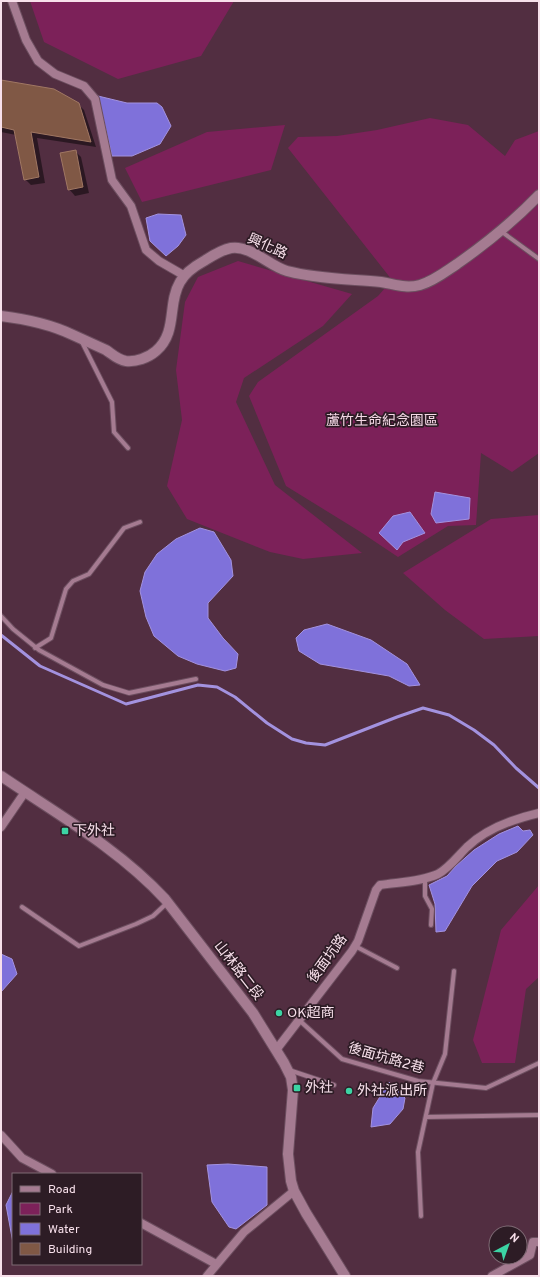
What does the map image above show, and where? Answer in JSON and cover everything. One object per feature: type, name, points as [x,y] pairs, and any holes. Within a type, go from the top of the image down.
[{"type":"street","points":[[12,1],[26,40],[38,61],[55,74],[84,86],[94,99],[112,180],[131,206],[146,250],[159,261],[184,276]]},
{"type":"street","name":"興化路","points":[[1,316],[32,320],[53,326],[125,361],[139,360],[156,351],[167,339],[176,290],[180,280],[199,264],[215,254],[230,248],[239,248],[252,252],[270,264],[286,271],[326,278],[384,283],[407,287],[420,285],[434,280],[502,232],[539,195]]},
{"type":"street","name":"山林路二段","points":[[1,776],[116,854],[152,884],[253,1014],[291,1077],[293,1090],[288,1154],[294,1191],[345,1276]]},
{"type":"street","points":[[1,826],[25,792]]},
{"type":"street","name":"後面坑路","points":[[276,1050],[355,946],[362,932],[376,890],[380,886],[425,878],[438,874],[445,870],[476,839],[511,820],[539,813]]},
{"type":"street","points":[[1,1135],[22,1158],[50,1173]]},
{"type":"street","points":[[207,1276],[244,1232],[294,1191]]},
{"type":"street","points":[[142,1224],[216,1264]]},
{"type":"street","points":[[492,1276],[530,1255],[533,1242],[539,1242]]},
{"type":"lane","points":[[502,232],[539,259]]},
{"type":"lane","points":[[80,338],[112,402],[114,432],[128,448]]},
{"type":"lane","points":[[35,648],[51,638],[66,589],[74,581],[89,574],[124,528],[140,522]]},
{"type":"lane","points":[[1,616],[13,629],[35,648],[103,685],[129,693],[196,679]]},
{"type":"lane","points":[[425,878],[425,896],[432,909],[431,925]]},
{"type":"lane","points":[[22,907],[79,946],[153,916],[168,903]]},
{"type":"lane","points":[[355,946],[396,968]]},
{"type":"lane","points":[[433,1083],[445,1054],[454,971]]},
{"type":"lane","name":"後面坑路2巷","points":[[299,1020],[342,1059],[418,1081],[486,1088],[539,1063]]},
{"type":"lane","points":[[287,1069],[334,1085]]},
{"type":"lane","name":"後面坑路2巷","points":[[421,1216],[418,1152],[433,1083]]},
{"type":"lane","points":[[426,1117],[539,1115]]},
{"type":"green space","points":[[30,1],[234,1],[201,56],[118,79],[44,42]]},
{"type":"green space","name":"蘆竹生命紀念園區","points":[[430,118],[468,125],[505,156],[515,140],[539,131],[539,453],[512,472],[481,453],[476,525],[448,526],[398,557],[286,486],[249,396],[258,382],[378,296],[392,280],[288,148],[298,137],[337,136],[377,130]]},
{"type":"green space","points":[[285,125],[271,170],[142,202],[125,168],[207,132]]},
{"type":"green space","points":[[238,261],[352,294],[323,326],[244,378],[236,402],[275,485],[362,553],[303,559],[270,552],[187,519],[167,486],[182,420],[176,370],[185,302],[198,277]]},
{"type":"green space","points":[[539,515],[539,636],[484,639],[445,610],[403,573],[491,519]]},
{"type":"green space","points":[[539,885],[539,977],[526,989],[515,1063],[482,1063],[473,1040],[501,930]]},
{"type":"water","points":[[98,96],[127,103],[157,103],[162,107],[171,126],[160,144],[132,156],[112,156]]},
{"type":"water","points":[[158,214],[181,215],[186,235],[178,246],[166,256],[150,241],[146,218]]},
{"type":"water","points":[[435,492],[470,498],[469,519],[436,523],[431,514]]},
{"type":"water","points":[[410,512],[425,533],[403,542],[397,550],[379,533],[393,516]]},
{"type":"water","points":[[200,528],[214,532],[231,560],[233,576],[208,603],[208,618],[223,638],[238,654],[236,668],[225,671],[197,664],[178,656],[154,636],[146,617],[140,591],[145,572],[157,554],[176,539]]},
{"type":"water","points":[[327,624],[371,640],[407,664],[420,685],[409,686],[389,676],[320,664],[299,651],[296,638],[304,630]]},
{"type":"water","points":[[518,826],[523,831],[530,830],[533,835],[517,852],[497,861],[472,886],[445,931],[436,932],[435,904],[429,885],[447,876],[474,850],[499,834]]},
{"type":"water","points":[[1,954],[12,959],[17,974],[1,992]]},
{"type":"water","points":[[389,1082],[405,1098],[403,1109],[390,1124],[371,1127],[373,1108]]},
{"type":"water","points":[[228,1164],[267,1167],[267,1205],[236,1229],[229,1227],[212,1202],[207,1165]]},
{"type":"water","points":[[12,1193],[12,1238],[6,1205]]},
{"type":"building","points":[[1,80],[54,89],[79,103],[91,142],[31,132],[39,177],[24,180],[14,130],[1,127]]},
{"type":"building","points":[[76,150],[83,187],[68,190],[60,153]]},
{"type":"waterway","points":[[1,635],[40,666],[126,704],[198,685],[217,687],[235,697],[267,723],[292,739],[306,743],[325,745],[423,708],[449,715],[474,730],[494,745],[516,768],[539,788]]},
{"type":"place","name":"下外社","points":[[65,831]]},
{"type":"place","name":"OK超商","points":[[279,1013]]},
{"type":"place","name":"外社","points":[[297,1088]]},
{"type":"place","name":"外社派出所","points":[[349,1091]]}]
